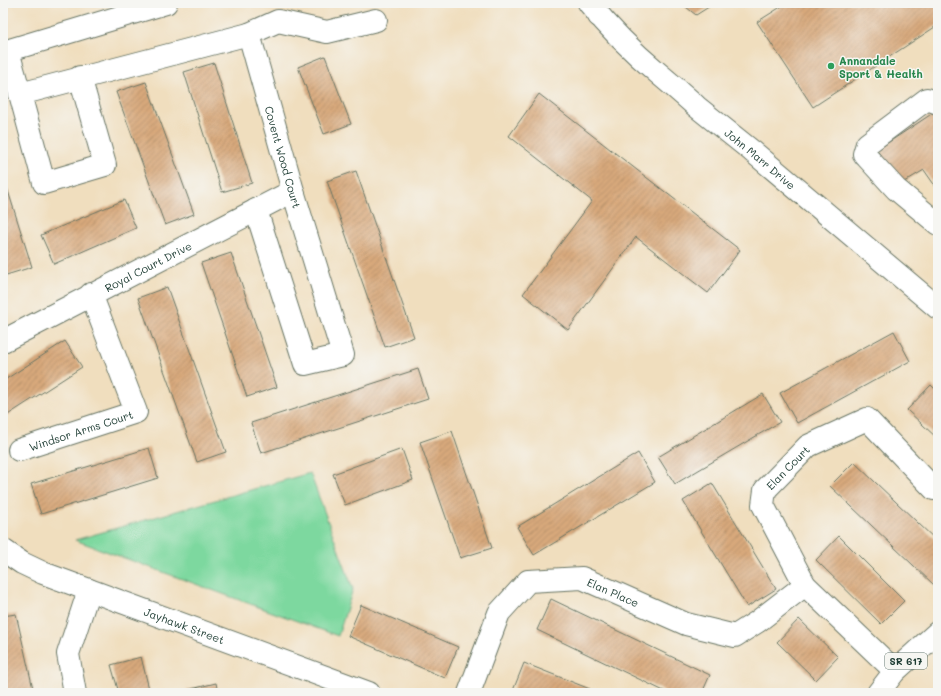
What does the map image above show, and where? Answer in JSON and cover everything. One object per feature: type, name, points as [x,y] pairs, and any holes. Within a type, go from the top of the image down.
[{"type":"street","points":[[80,77],[105,165],[44,183],[20,94],[5,51],[166,3]]},
{"type":"street","name":"John Marr Drive","points":[[594,7],[632,49],[697,107],[807,196],[938,308]]},
{"type":"street","points":[[20,94],[80,77],[249,34],[278,21],[327,32],[376,20]]},
{"type":"street","name":"Covent Wood Court","points":[[249,34],[293,191],[343,355],[305,364],[256,210]]},
{"type":"street","points":[[938,103],[928,99],[867,144],[864,154],[896,189],[938,224]]},
{"type":"street","name":"Royal Court Drive","points":[[3,341],[91,294],[293,191]]},
{"type":"street","name":"Windsor Arms Court","points":[[19,450],[136,412],[91,294]]},
{"type":"street","name":"Elan Court","points":[[895,672],[805,585],[763,505],[765,490],[808,446],[867,419],[934,489]]},
{"type":"street","name":"Jayhawk Street","points":[[3,550],[22,563],[43,573],[369,693]]},
{"type":"street","name":"Elan Place","points":[[469,693],[499,613],[528,581],[582,578],[686,624],[735,636],[757,622],[805,585]]},
{"type":"street","points":[[75,693],[68,654],[89,590]]},
{"type":"street","name":"SR 617","points":[[878,693],[895,672],[938,632]]},
{"type":"green space","points":[[310,473],[353,589],[338,636],[75,540]]},
{"type":"building","points":[[681,3],[715,3],[696,15]]},
{"type":"building","name":"Annandale Sport & Health","points":[[787,3],[938,3],[938,25],[813,107],[757,22]]},
{"type":"building","points":[[325,56],[351,124],[324,134],[298,67]]},
{"type":"building","points":[[214,63],[252,183],[222,192],[184,72]]},
{"type":"building","points":[[146,82],[194,214],[165,225],[116,92]]},
{"type":"building","points":[[539,94],[740,250],[708,293],[636,237],[568,330],[523,294],[592,201],[509,136]]},
{"type":"building","points":[[933,113],[938,121],[938,190],[924,170],[899,185],[877,150]]},
{"type":"building","points":[[356,171],[414,337],[385,347],[327,181]]},
{"type":"building","points":[[3,175],[32,267],[3,276]]},
{"type":"building","points":[[124,200],[136,228],[54,264],[41,235]]},
{"type":"building","points":[[231,253],[277,387],[247,397],[201,263]]},
{"type":"building","points":[[167,287],[226,452],[197,462],[138,298]]},
{"type":"building","points":[[894,331],[910,361],[797,423],[780,393]]},
{"type":"building","points":[[65,341],[82,367],[3,418],[3,381]]},
{"type":"building","points":[[418,369],[428,399],[261,453],[251,423]]},
{"type":"building","points":[[931,385],[938,392],[938,439],[907,410]]},
{"type":"building","points":[[763,394],[780,422],[675,484],[658,457]]},
{"type":"building","points":[[452,431],[492,548],[460,558],[420,442]]},
{"type":"building","points":[[149,448],[158,478],[41,514],[31,484]]},
{"type":"building","points":[[402,449],[413,480],[345,505],[333,474]]},
{"type":"building","points":[[638,453],[655,482],[534,555],[517,527]]},
{"type":"building","points":[[854,462],[938,542],[938,581],[934,585],[830,486]]},
{"type":"building","points":[[712,483],[776,589],[747,607],[683,501]]},
{"type":"building","points":[[839,536],[904,601],[881,624],[816,560]]},
{"type":"building","points":[[551,599],[710,675],[702,693],[668,693],[537,630]]},
{"type":"building","points":[[361,605],[458,647],[445,678],[348,636]]},
{"type":"building","points":[[16,614],[34,693],[3,693],[3,616]]},
{"type":"building","points":[[799,619],[838,657],[816,680],[777,642]]},
{"type":"building","points":[[141,657],[150,693],[119,693],[111,665]]},
{"type":"building","points":[[524,663],[590,689],[589,693],[512,693]]},
{"type":"building","points":[[216,683],[218,693],[187,693],[187,690]]},
{"type":"place","name":"Annandale Sport & Health","points":[[831,66]]}]
